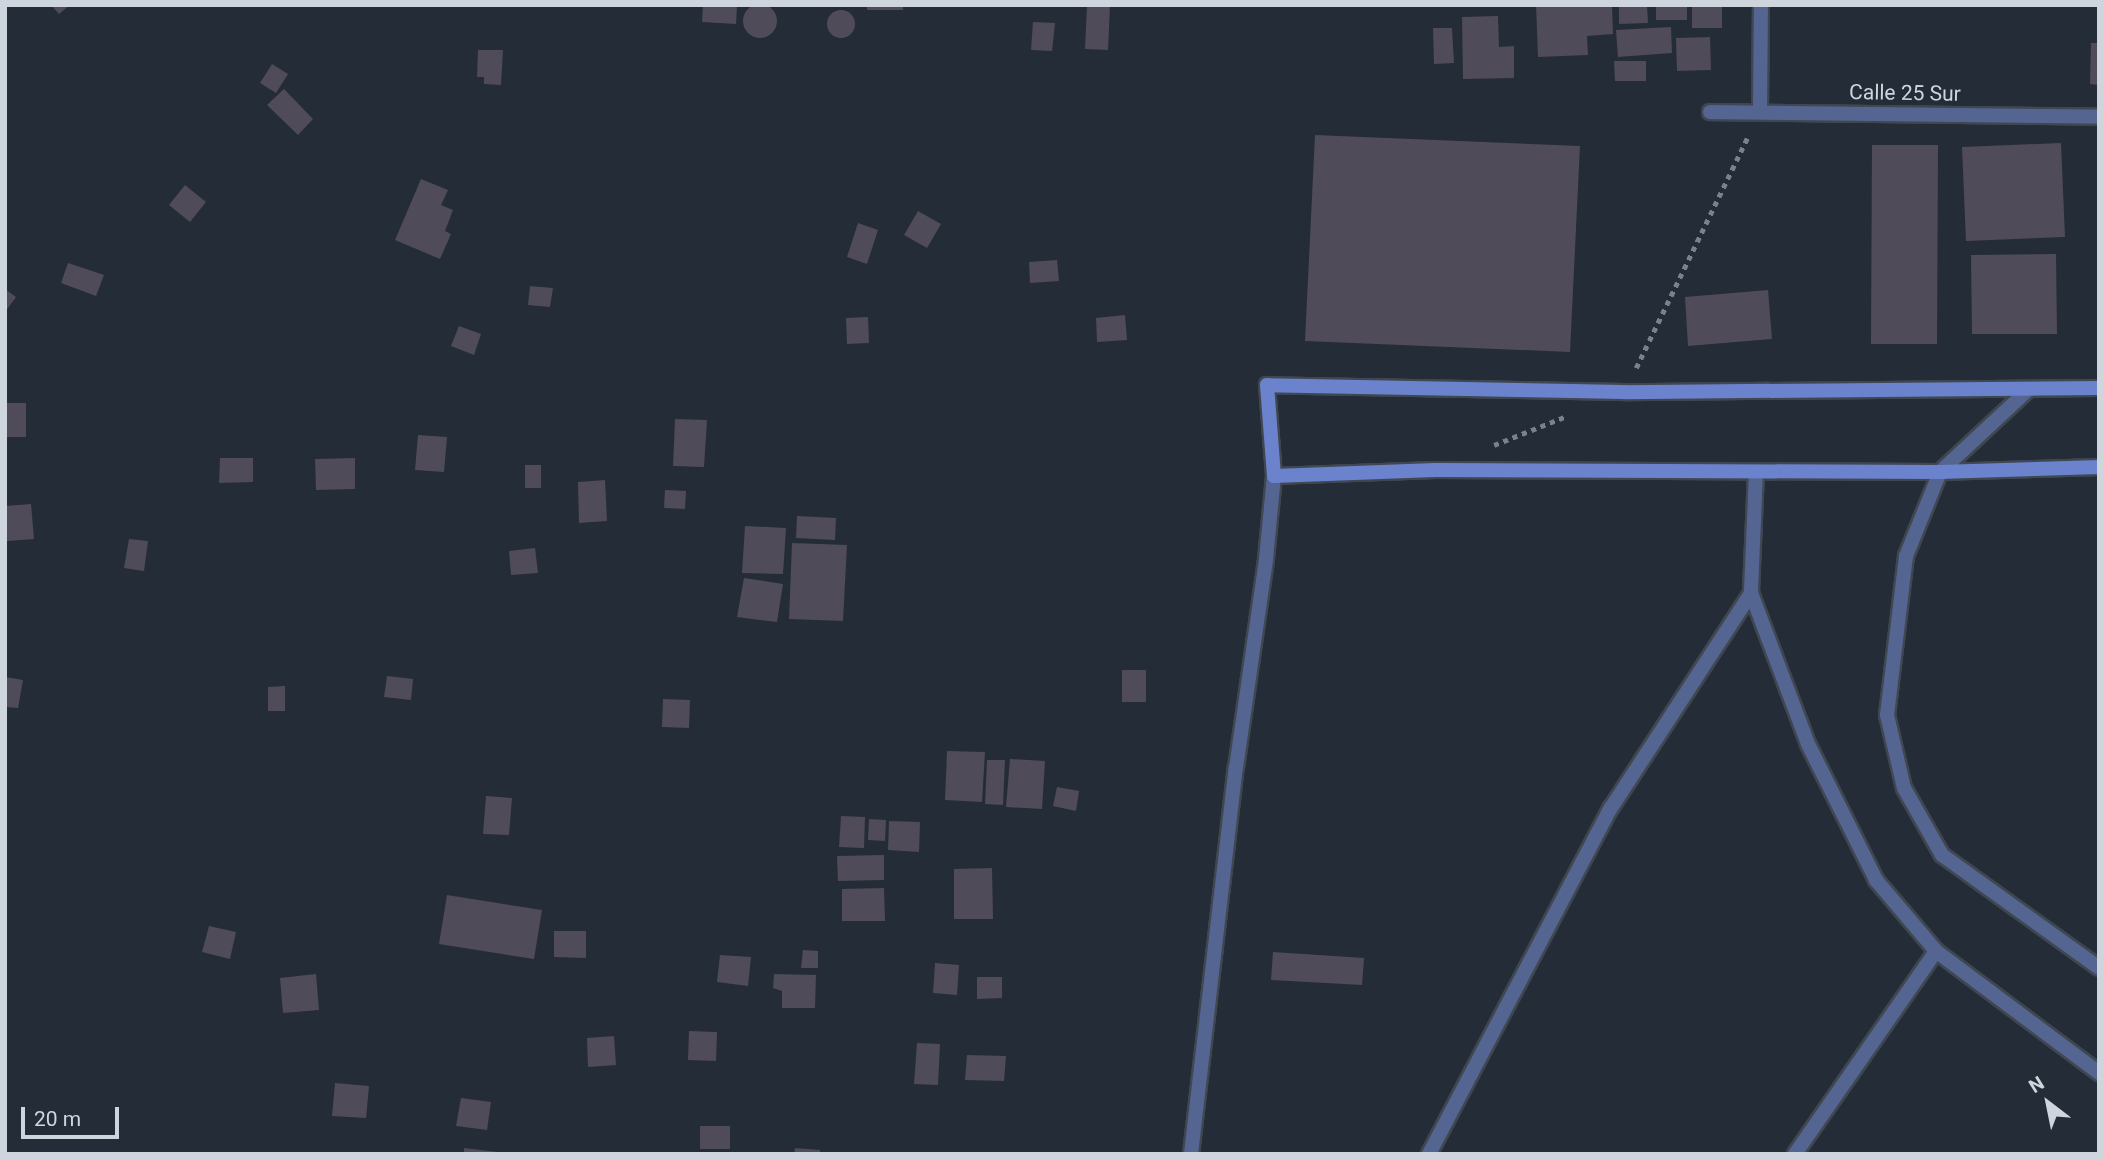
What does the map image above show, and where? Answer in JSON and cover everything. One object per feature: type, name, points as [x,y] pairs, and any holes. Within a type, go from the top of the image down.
[{"type":"main road","points":[[2099,388],[1624,392],[1267,385],[1273,476],[1435,470],[1940,472],[2099,467]]},
{"type":"street","points":[[1760,111],[1761,5]]},
{"type":"street","name":"Calle 25 Sur","points":[[1710,112],[2099,117]]},
{"type":"street","points":[[2029,389],[1940,472],[1906,556],[1887,715],[1904,788],[1942,855],[2099,968]]},
{"type":"street","points":[[1756,472],[1751,593],[1808,744],[1876,880],[1936,951],[2099,1073]]},
{"type":"street","points":[[1191,1154],[1236,768],[1266,559],[1273,476]]},
{"type":"street","points":[[1429,1154],[1611,808],[1751,593]]},
{"type":"street","points":[[1795,1154],[1936,951]]},
{"type":"path","points":[[1624,392],[1760,111]]},
{"type":"path","points":[[1485,449],[1574,413]]},
{"type":"building","points":[[760,4],[772,9],[777,21],[772,33],[760,38],[748,33],[743,21],[748,9]]},
{"type":"building","points":[[51,5],[70,5],[59,14]]},
{"type":"building","points":[[703,5],[737,5],[736,24],[702,22]]},
{"type":"building","points":[[867,5],[903,5],[903,10],[867,10]]},
{"type":"building","points":[[1087,5],[1110,5],[1108,50],[1085,49]]},
{"type":"building","points":[[1536,5],[1612,5],[1613,34],[1587,36],[1588,55],[1538,57]]},
{"type":"building","points":[[1619,5],[1647,5],[1648,23],[1619,24]]},
{"type":"building","points":[[1656,5],[1687,5],[1687,20],[1656,20]]},
{"type":"building","points":[[1692,5],[1722,5],[1722,28],[1692,28]]},
{"type":"building","points":[[841,10],[851,14],[855,24],[851,34],[841,38],[831,34],[827,24],[831,14]]},
{"type":"building","points":[[1498,16],[1499,47],[1514,46],[1514,78],[1463,79],[1462,17]]},
{"type":"building","points":[[1033,22],[1055,23],[1052,51],[1031,50]]},
{"type":"building","points":[[1671,27],[1672,53],[1618,57],[1616,30]]},
{"type":"building","points":[[1433,28],[1452,28],[1454,63],[1434,64]]},
{"type":"building","points":[[1710,37],[1711,70],[1677,71],[1676,38]]},
{"type":"building","points":[[2091,43],[2099,43],[2099,85],[2090,84]]},
{"type":"building","points":[[478,50],[503,50],[501,85],[484,84],[484,77],[477,77]]},
{"type":"building","points":[[1614,61],[1646,61],[1646,81],[1615,81]]},
{"type":"building","points":[[272,64],[288,74],[276,93],[260,83]]},
{"type":"building","points":[[284,89],[313,119],[298,135],[267,105]]},
{"type":"building","points":[[1315,135],[1580,146],[1570,352],[1305,341]]},
{"type":"building","points":[[2061,143],[2065,237],[1966,241],[1962,147]]},
{"type":"building","points":[[1872,145],[1938,145],[1937,344],[1871,344]]},
{"type":"building","points":[[421,179],[448,190],[441,205],[453,210],[445,231],[451,234],[440,259],[395,240]]},
{"type":"building","points":[[185,185],[206,202],[190,222],[169,205]]},
{"type":"building","points":[[918,211],[941,224],[927,248],[904,235]]},
{"type":"building","points":[[858,223],[878,230],[867,264],[847,257]]},
{"type":"building","points":[[2056,254],[2057,334],[1972,334],[1971,255]]},
{"type":"building","points":[[1057,260],[1059,281],[1030,283],[1029,262]]},
{"type":"building","points":[[68,263],[104,275],[96,296],[61,283]]},
{"type":"building","points":[[530,286],[553,288],[550,307],[528,305]]},
{"type":"building","points":[[5,289],[16,297],[5,312]]},
{"type":"building","points":[[1768,290],[1772,339],[1688,346],[1685,297]]},
{"type":"building","points":[[1125,315],[1127,340],[1097,342],[1096,318]]},
{"type":"building","points":[[868,317],[869,343],[847,344],[846,318]]},
{"type":"building","points":[[459,326],[481,334],[474,355],[451,346]]},
{"type":"building","points":[[5,403],[26,403],[26,437],[5,437]]},
{"type":"building","points":[[675,419],[707,420],[704,467],[673,466]]},
{"type":"building","points":[[418,435],[447,437],[444,472],[415,470]]},
{"type":"building","points":[[220,458],[253,458],[253,482],[219,483]]},
{"type":"building","points":[[355,458],[355,489],[316,490],[315,459]]},
{"type":"building","points":[[525,465],[541,465],[541,488],[525,488]]},
{"type":"building","points":[[605,480],[607,521],[579,523],[578,482]]},
{"type":"building","points":[[665,490],[686,491],[685,509],[664,508]]},
{"type":"building","points":[[31,504],[34,539],[7,541],[5,506]]},
{"type":"building","points":[[797,516],[836,518],[835,540],[796,538]]},
{"type":"building","points":[[745,526],[786,528],[783,574],[742,573]]},
{"type":"building","points":[[129,539],[148,541],[144,571],[124,568]]},
{"type":"building","points":[[792,543],[847,545],[843,621],[789,619]]},
{"type":"building","points":[[535,548],[538,573],[511,575],[509,551]]},
{"type":"building","points":[[744,578],[783,584],[777,622],[737,617]]},
{"type":"building","points":[[1122,670],[1146,670],[1146,702],[1122,702]]},
{"type":"building","points":[[387,676],[413,679],[411,700],[384,697]]},
{"type":"building","points":[[5,677],[23,680],[18,708],[5,707]]},
{"type":"building","points":[[285,686],[285,711],[268,711],[268,687]]},
{"type":"building","points":[[663,699],[690,700],[689,728],[662,727]]},
{"type":"building","points":[[947,751],[985,752],[982,802],[945,800]]},
{"type":"building","points":[[1010,759],[1045,761],[1042,809],[1006,807]]},
{"type":"building","points":[[987,760],[1005,760],[1003,805],[985,804]]},
{"type":"building","points":[[1057,787],[1079,791],[1076,811],[1053,806]]},
{"type":"building","points":[[486,796],[512,798],[509,835],[483,834]]},
{"type":"building","points":[[841,816],[865,817],[864,848],[839,847]]},
{"type":"building","points":[[869,819],[886,820],[885,841],[868,840]]},
{"type":"building","points":[[889,821],[920,822],[919,852],[888,850]]},
{"type":"building","points":[[884,855],[884,880],[838,881],[837,856]]},
{"type":"building","points":[[992,868],[993,919],[954,919],[954,869]]},
{"type":"building","points":[[884,888],[885,921],[842,921],[842,889]]},
{"type":"building","points":[[447,895],[542,910],[534,959],[439,944]]},
{"type":"building","points":[[209,926],[236,932],[230,959],[202,952]]},
{"type":"building","points":[[554,931],[586,931],[586,958],[554,957]]},
{"type":"building","points":[[803,950],[818,951],[818,968],[801,968]]},
{"type":"building","points":[[1273,952],[1364,958],[1362,985],[1271,980]]},
{"type":"building","points":[[720,955],[751,957],[748,986],[717,982]]},
{"type":"building","points":[[935,963],[959,965],[957,995],[933,993]]},
{"type":"building","points":[[316,974],[319,1010],[283,1013],[280,978]]},
{"type":"building","points":[[774,974],[816,975],[815,1008],[782,1008],[782,991],[773,988]]},
{"type":"building","points":[[977,977],[1002,977],[1002,998],[977,999]]},
{"type":"building","points":[[689,1031],[717,1032],[716,1061],[688,1060]]},
{"type":"building","points":[[614,1036],[616,1065],[588,1067],[587,1038]]},
{"type":"building","points":[[917,1043],[940,1044],[938,1085],[914,1084]]},
{"type":"building","points":[[967,1055],[1006,1056],[1004,1081],[965,1080]]},
{"type":"building","points":[[335,1083],[369,1086],[366,1118],[332,1116]]},
{"type":"building","points":[[461,1098],[491,1102],[487,1130],[456,1126]]},
{"type":"building","points":[[700,1126],[730,1126],[730,1149],[700,1149]]},
{"type":"building","points":[[464,1148],[498,1152],[498,1154],[464,1154]]},
{"type":"building","points":[[795,1148],[820,1150],[820,1154],[794,1154]]}]
